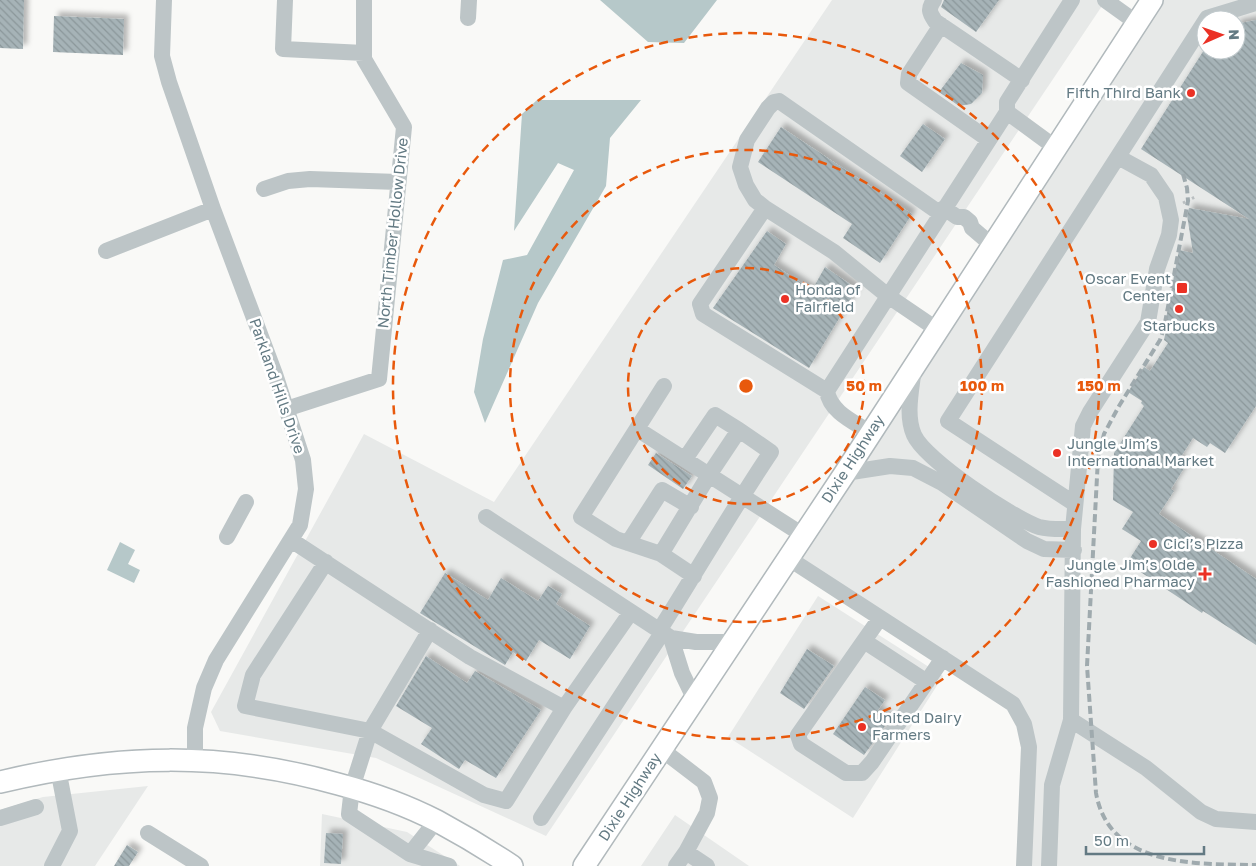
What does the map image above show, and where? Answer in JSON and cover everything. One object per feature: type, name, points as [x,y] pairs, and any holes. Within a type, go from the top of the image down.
[{"type":"main road","name":"Dixie Highway","points":[[584,866],[845,473],[1152,0]]},
{"type":"main road","points":[[0,782],[58,769],[130,760],[195,760],[278,769],[383,798],[436,821],[512,866]]},
{"type":"street","name":"Parkland Hills Drive","points":[[164,0],[162,56],[169,82],[213,210],[275,374],[303,460],[306,489],[300,525],[216,660],[204,688],[195,728],[195,760]]},
{"type":"street","points":[[285,0],[283,49],[364,53]]},
{"type":"street","name":"North Timber Hollow Drive","points":[[286,409],[379,380],[404,127],[364,59],[364,0]]},
{"type":"street","points":[[468,18],[469,0]]},
{"type":"street","points":[[934,0],[929,11],[935,21],[1022,80]]},
{"type":"street","points":[[871,433],[836,410],[828,398],[827,391],[888,296],[947,213],[1007,112],[1007,102],[1072,0]]},
{"type":"street","points":[[1105,0],[1137,23]]},
{"type":"street","points":[[1075,504],[948,421],[1206,18],[1256,3]]},
{"type":"street","points":[[941,25],[908,74],[908,83],[989,140]]},
{"type":"street","points":[[938,330],[888,296],[834,252],[764,208],[755,200],[746,185],[740,167],[747,140],[768,108],[774,102],[779,101],[947,213],[964,217],[970,222],[972,228],[992,246]]},
{"type":"street","points":[[1007,112],[1056,148]]},
{"type":"street","points":[[1049,866],[1052,786],[1071,720],[1073,529],[1083,426],[1148,322],[1158,269],[1169,235],[1171,220],[1166,197],[1160,186],[1151,176],[1118,157]]},
{"type":"street","points":[[264,188],[288,181],[310,179],[398,182]]},
{"type":"street","points":[[764,208],[700,304],[703,314],[827,391]]},
{"type":"street","points":[[106,251],[213,210]]},
{"type":"street","points":[[914,367],[910,416],[914,435],[923,449],[941,466],[1012,514],[1038,527],[1052,530],[1073,529]]},
{"type":"street","points":[[664,386],[581,517],[616,539],[662,554],[694,576]]},
{"type":"street","points":[[541,818],[664,634],[694,576],[771,452],[715,415],[685,459]]},
{"type":"street","points":[[638,429],[803,535]]},
{"type":"street","points":[[662,554],[739,430]]},
{"type":"street","points":[[845,473],[890,466],[913,468],[942,483],[1027,541],[1044,549],[1074,550]]},
{"type":"street","points":[[628,543],[662,490],[691,507]]},
{"type":"street","points":[[227,538],[246,502]]},
{"type":"street","points":[[486,517],[664,634],[696,642],[732,642]]},
{"type":"street","points":[[291,540],[470,657],[564,708]]},
{"type":"street","points":[[788,558],[1013,704],[1024,724],[1029,747],[1024,866]]},
{"type":"street","points":[[326,562],[253,675],[245,706],[370,731],[484,794],[506,801],[564,708],[631,612]]},
{"type":"street","points":[[880,618],[798,735],[801,744],[808,749],[846,773],[862,773],[872,762],[943,658]]},
{"type":"street","points":[[430,630],[370,731],[352,788],[349,814],[410,854],[450,866]]},
{"type":"street","points":[[664,634],[694,698]]},
{"type":"street","points":[[864,641],[927,682]]},
{"type":"street","points":[[1071,720],[1146,768],[1201,812],[1216,819],[1256,822]]},
{"type":"street","points":[[661,749],[704,782],[710,798],[707,813],[686,852],[676,866]]},
{"type":"street","points":[[52,866],[70,831],[58,769]]},
{"type":"street","points":[[0,818],[36,806]]},
{"type":"street","points":[[410,854],[436,821]]},
{"type":"street","points":[[148,832],[201,866]]},
{"type":"street","points":[[686,852],[707,866]]},
{"type":"path","points":[[1178,205],[1196,197]]},
{"type":"shaded area","points":[[600,0],[717,0],[684,43],[648,42]]},
{"type":"shaded area","points":[[832,0],[1106,0],[546,836],[376,758],[220,731],[211,712],[364,434],[494,502]]},
{"type":"shaded area","name":"Jungle Jim’s International Market","points":[[1152,0],[1256,0],[1256,866],[1024,866],[1029,747],[1013,704],[788,558]]},
{"type":"shaded area","points":[[537,100],[641,100],[610,138],[606,186],[538,303],[485,423],[474,392],[483,339],[503,260],[527,255],[574,170],[558,163],[514,231],[522,114]]},
{"type":"shaded area","points":[[120,542],[135,550],[128,564],[140,570],[134,583],[107,570]]},
{"type":"shaded area","points":[[818,596],[943,676],[853,818],[728,737]]},
{"type":"shaded area","points":[[148,786],[95,866],[0,866],[0,810],[43,797]]},
{"type":"shaded area","points":[[322,814],[407,832],[460,866],[320,866]]},
{"type":"shaded area","points":[[675,815],[749,866],[641,866]]},
{"type":"building","points":[[0,0],[24,0],[23,49],[0,48]]},
{"type":"building","points":[[944,0],[999,0],[976,32],[941,7]]},
{"type":"building","points":[[54,16],[124,19],[123,55],[53,52]]},
{"type":"building","name":"Jungle Jim’s International Market","points":[[1256,20],[1256,406],[1225,453],[1210,443],[1207,447],[1193,438],[1179,460],[1186,465],[1171,489],[1174,491],[1159,514],[1256,579],[1256,645],[1203,611],[1202,613],[1127,563],[1141,541],[1122,529],[1133,512],[1113,500],[1114,453],[1144,406],[1141,403],[1142,401],[1128,392],[1144,367],[1150,371],[1168,343],[1164,340],[1167,325],[1165,324],[1179,250],[1193,253],[1187,215],[1189,208],[1249,219],[1141,149],[1198,60],[1246,60],[1246,22]]},
{"type":"building","points":[[961,63],[983,75],[982,93],[971,104],[959,106],[939,92]]},
{"type":"building","points":[[923,124],[945,139],[922,172],[900,156]]},
{"type":"building","points":[[781,127],[912,214],[880,263],[843,238],[852,224],[758,162]]},
{"type":"building","name":"Honda of Fairfield","points":[[767,231],[786,244],[774,265],[812,290],[825,267],[857,289],[809,368],[713,308]]},
{"type":"building","points":[[656,453],[692,476],[683,489],[648,465]]},
{"type":"building","points":[[445,573],[488,600],[501,578],[538,601],[548,586],[562,594],[556,604],[590,626],[570,659],[539,640],[526,661],[513,652],[505,665],[420,613]]},
{"type":"building","points":[[807,649],[834,666],[804,709],[780,693]]},
{"type":"building","points":[[426,656],[467,683],[475,671],[541,710],[496,778],[465,760],[459,769],[421,744],[432,728],[396,706]]},
{"type":"building","name":"United Dairy Farmers","points":[[865,687],[885,700],[878,710],[890,719],[864,755],[833,734]]},
{"type":"building","points":[[326,833],[343,834],[341,864],[324,863]]},
{"type":"building","points":[[127,845],[138,852],[129,866],[114,866]]},
{"type":"railway","points":[[1183,174],[1188,201],[1164,328],[1160,340],[1104,434],[1098,458],[1087,666],[1096,793],[1104,817],[1117,835],[1135,848],[1156,856],[1180,861],[1205,864],[1256,865]]},
{"type":"place","name":"Fifth Third Bank","points":[[1191,93]]},
{"type":"place","name":"Oscar Event Center","points":[[1182,288]]},
{"type":"place","name":"Honda of Fairfield","points":[[785,299]]},
{"type":"place","name":"Starbucks","points":[[1179,309]]},
{"type":"place","name":"Jungle Jim’s International Market","points":[[1057,453]]},
{"type":"place","name":"Cici’s Pizza","points":[[1153,544]]},
{"type":"place","name":"Jungle Jim’s Olde Fashioned Pharmacy","points":[[1205,574]]},
{"type":"place","name":"United Dairy Farmers","points":[[862,727]]}]
